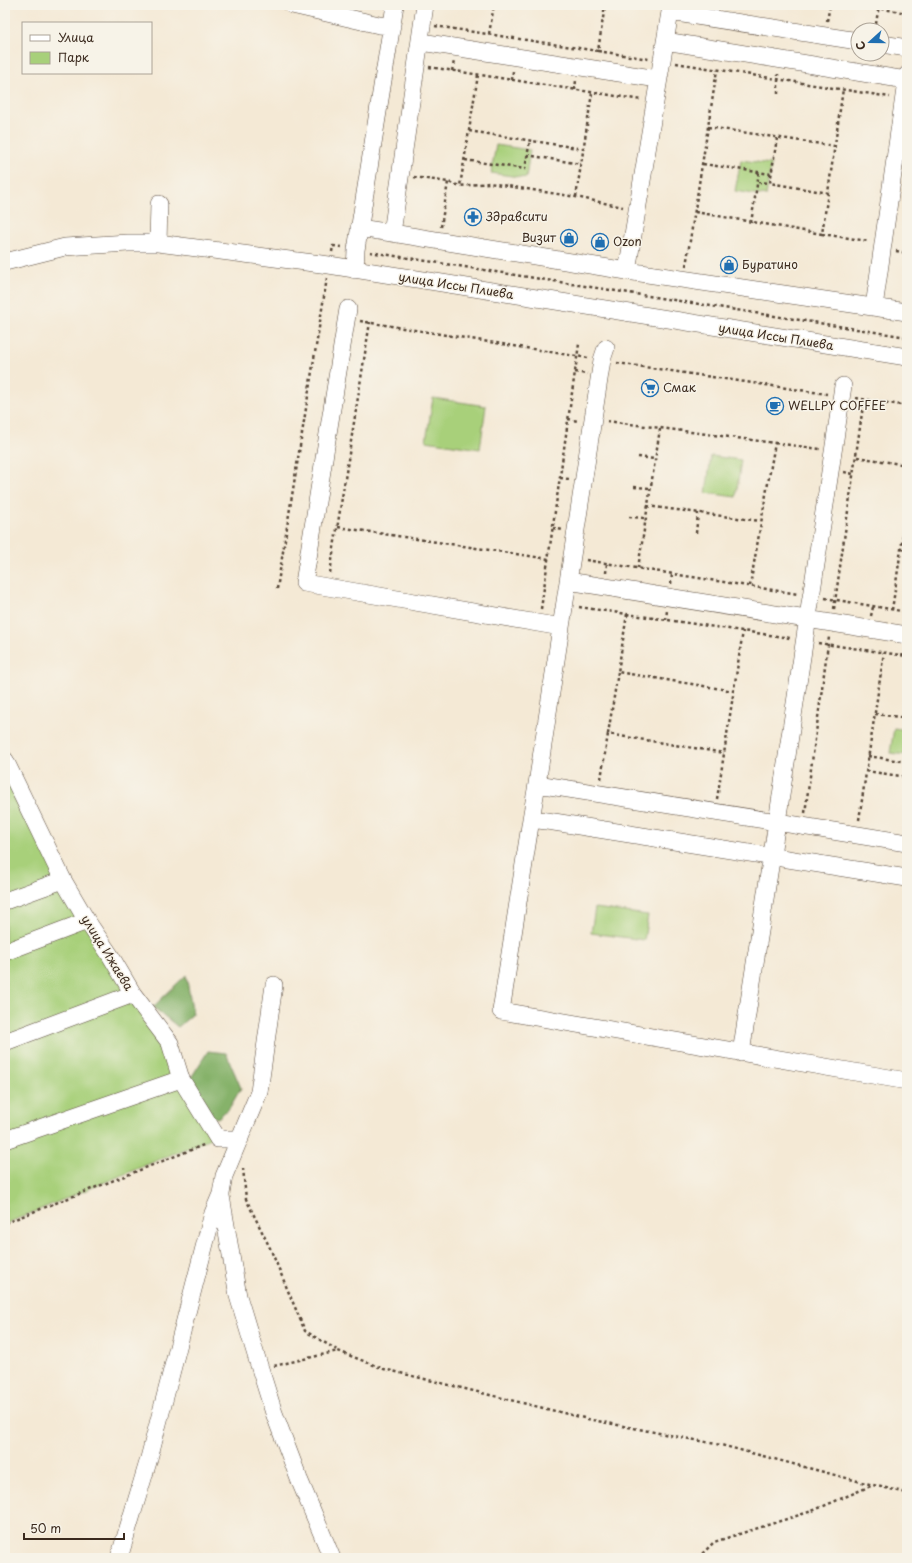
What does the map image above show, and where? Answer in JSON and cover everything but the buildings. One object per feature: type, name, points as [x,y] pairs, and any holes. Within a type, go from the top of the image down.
[{"type":"street","points":[[292,5],[379,25],[392,26]]},
{"type":"street","points":[[355,270],[351,249],[359,228],[395,5]]},
{"type":"street","points":[[392,233],[425,5]]},
{"type":"street","points":[[627,271],[670,8],[850,39]]},
{"type":"street","points":[[665,41],[780,59],[906,89],[874,307]]},
{"type":"street","points":[[420,42],[658,79]]},
{"type":"street","points":[[890,45],[907,48]]},
{"type":"street","points":[[158,243],[159,204]]},
{"type":"street","points":[[359,228],[627,271],[907,312]]},
{"type":"street","name":"улица Иссы Плиева","points":[[5,262],[65,247],[128,243],[158,243],[329,265],[907,357]]},
{"type":"street","points":[[348,314],[304,583],[561,627]]},
{"type":"street","points":[[604,354],[501,1011],[907,1081]]},
{"type":"street","points":[[741,1053],[812,596],[842,391]]},
{"type":"street","points":[[568,581],[907,635]]},
{"type":"street","name":"улица Ижаева","points":[[5,760],[9,780],[63,880],[133,994],[170,1043],[181,1079],[218,1139]]},
{"type":"street","points":[[536,784],[907,843]]},
{"type":"street","points":[[531,819],[907,878]]},
{"type":"street","points":[[5,901],[63,880]]},
{"type":"street","points":[[5,952],[87,921]]},
{"type":"street","points":[[119,1558],[148,1462],[213,1213],[221,1194],[224,1176],[259,1092],[274,985]]},
{"type":"street","points":[[5,1042],[133,994]]},
{"type":"street","points":[[5,1140],[181,1079]]},
{"type":"street","points":[[218,1139],[240,1139]]},
{"type":"street","points":[[221,1194],[238,1296],[261,1371],[299,1479],[332,1558]]},
{"type":"path","points":[[489,34],[494,5]]},
{"type":"path","points":[[598,51],[605,5]]},
{"type":"path","points":[[858,5],[879,7],[907,13]]},
{"type":"path","points":[[876,22],[879,7]]},
{"type":"path","points":[[423,24],[843,89],[906,89]]},
{"type":"path","points":[[778,94],[777,79],[780,59]]},
{"type":"path","points":[[417,65],[655,103]]},
{"type":"path","points":[[686,270],[717,70]]},
{"type":"path","points":[[460,186],[478,75]]},
{"type":"path","points":[[575,90],[576,85]]},
{"type":"path","points":[[822,234],[843,89]]},
{"type":"path","points":[[576,197],[592,93]]},
{"type":"path","points":[[708,127],[834,146]]},
{"type":"path","points":[[470,131],[584,149]]},
{"type":"path","points":[[770,184],[777,138]]},
{"type":"path","points":[[465,160],[525,169],[530,140]]},
{"type":"path","points":[[527,155],[581,164]]},
{"type":"path","points":[[703,164],[771,174]]},
{"type":"path","points":[[751,223],[759,172]]},
{"type":"path","points":[[410,177],[448,182],[460,186],[489,183],[576,197],[637,209]]},
{"type":"path","points":[[440,232],[448,182]]},
{"type":"path","points":[[758,182],[829,193]]},
{"type":"path","points":[[695,212],[751,223],[883,243]]},
{"type":"path","points":[[277,589],[333,246],[351,249]]},
{"type":"path","name":"улица Иссы Плиева","points":[[351,249],[907,337]]},
{"type":"path","points":[[348,314],[370,322],[578,357],[604,354],[842,391],[864,399],[907,406]]},
{"type":"path","points":[[328,587],[370,322]]},
{"type":"path","points":[[539,623],[579,344]]},
{"type":"path","points":[[803,826],[828,644],[857,457],[864,399]]},
{"type":"path","points":[[603,421],[820,450]]},
{"type":"path","points":[[638,568],[660,429]]},
{"type":"path","points":[[750,586],[760,521],[775,443]]},
{"type":"path","points":[[638,457],[655,459]]},
{"type":"path","points":[[857,457],[907,465]]},
{"type":"path","points":[[634,487],[650,488]]},
{"type":"path","points":[[647,506],[760,521]]},
{"type":"path","points":[[892,610],[907,509]]},
{"type":"path","points":[[696,533],[698,513]]},
{"type":"path","points":[[629,517],[645,518]]},
{"type":"path","points":[[338,527],[549,559]]},
{"type":"path","points":[[901,549],[907,550]]},
{"type":"path","points":[[581,559],[907,612]]},
{"type":"path","points":[[564,605],[907,656]]},
{"type":"path","points":[[598,794],[627,614]]},
{"type":"path","points":[[714,812],[743,631]]},
{"type":"path","points":[[857,835],[884,652]]},
{"type":"path","points":[[618,672],[734,690]]},
{"type":"path","points":[[875,714],[907,718]]},
{"type":"path","points":[[608,734],[724,753]]},
{"type":"path","points":[[868,756],[907,762]]},
{"type":"path","points":[[866,771],[907,777]]},
{"type":"path","points":[[5,1223],[218,1139]]},
{"type":"path","points":[[242,1161],[246,1199],[270,1248],[305,1331],[338,1351],[384,1368],[592,1420],[721,1445],[907,1493]]},
{"type":"path","points":[[261,1371],[280,1364],[338,1351]]},
{"type":"path","points":[[698,1558],[714,1542],[812,1511],[873,1485]]},
{"type":"green space","points":[[496,145],[530,150],[526,178],[491,173]]},
{"type":"green space","points":[[741,160],[771,164],[766,196],[735,191]]},
{"type":"green space","points":[[433,398],[486,406],[480,449],[426,441]]},
{"type":"green space","points":[[711,456],[741,460],[736,497],[706,493]]},
{"type":"green space","points":[[894,728],[907,730],[907,755],[890,753]]},
{"type":"green space","points":[[5,768],[166,1050],[211,1138],[5,1224]]},
{"type":"green space","points":[[595,908],[648,915],[644,940],[591,933]]},
{"type":"green space","points":[[186,975],[193,1014],[178,1027],[153,1007]]},
{"type":"green space","points":[[208,1051],[226,1053],[241,1088],[230,1107],[218,1118],[206,1115],[189,1081]]},
{"type":"place","name":"Здравсити","points":[[473,217]]},
{"type":"place","name":"Визит","points":[[569,238]]},
{"type":"place","name":"Ozon","points":[[600,242]]},
{"type":"place","name":"Буратино","points":[[729,265]]},
{"type":"place","name":"Смак","points":[[650,388]]},
{"type":"place","name":"WELLPY COFFEE","points":[[775,406]]}]
